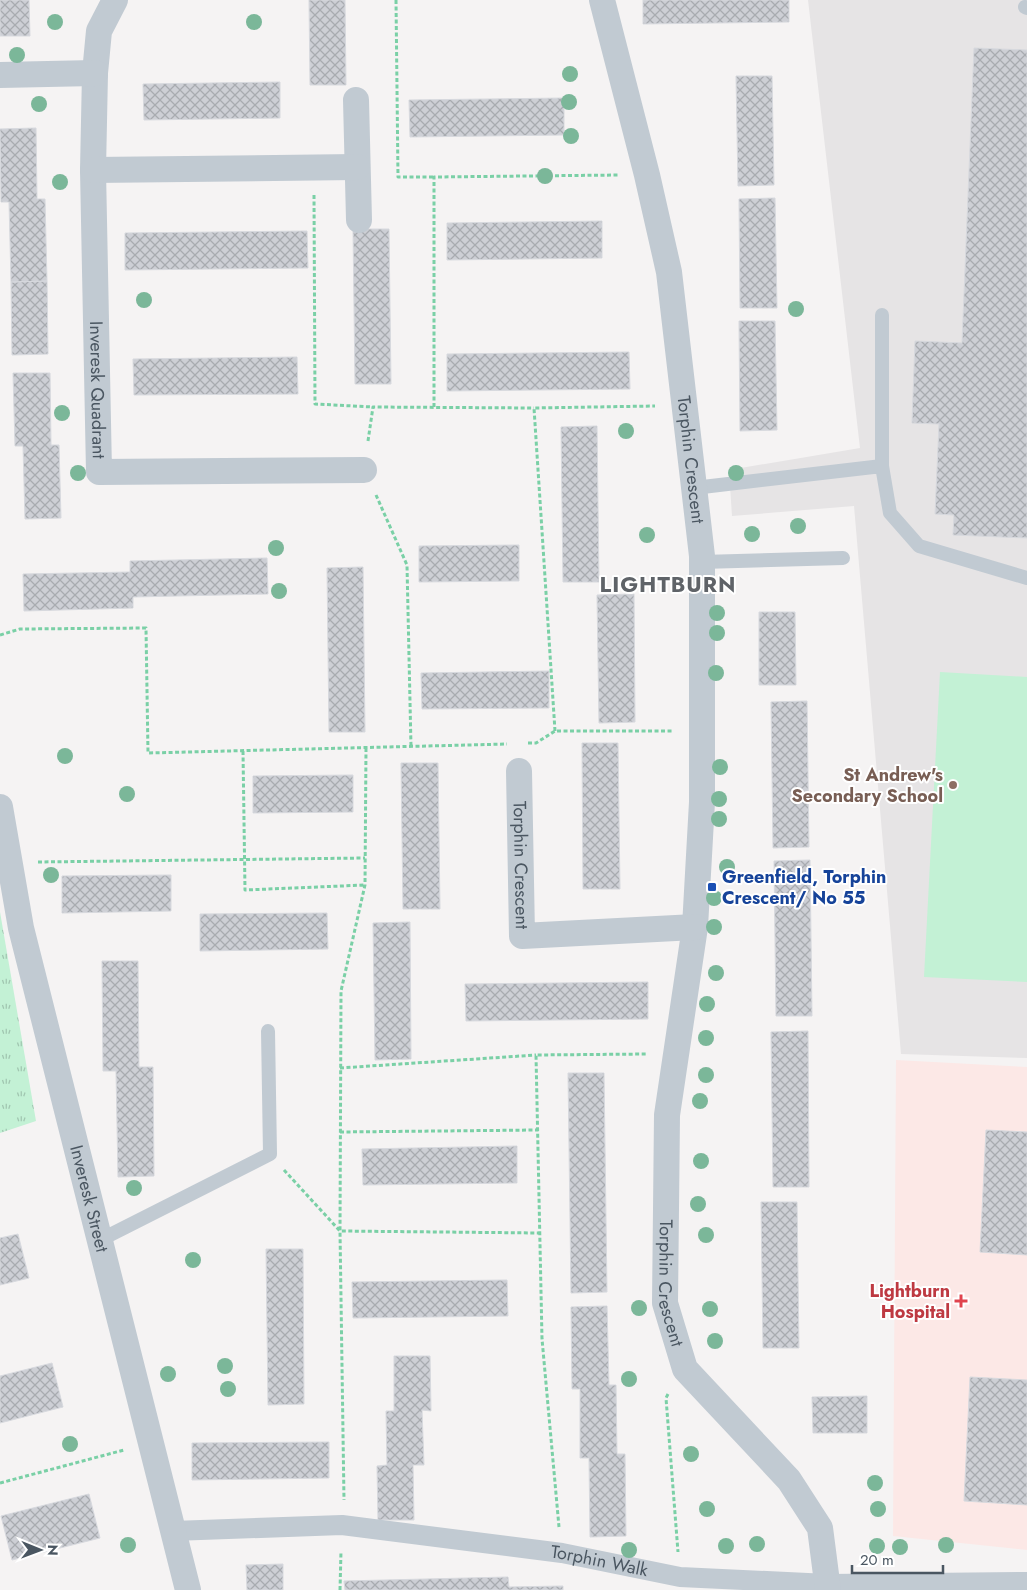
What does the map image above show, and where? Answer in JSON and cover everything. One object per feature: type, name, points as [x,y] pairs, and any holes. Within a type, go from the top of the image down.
[{"type":"street","name":"Inveresk Quadrant","points":[[115,0],[99,31],[95,73],[93,170],[98,472],[364,470]]},
{"type":"street","name":"Torphin Crescent","points":[[602,0],[648,175],[669,272],[702,562],[702,802],[695,927],[667,1115],[665,1303],[686,1368],[788,1480],[820,1528],[828,1587]]},
{"type":"street","points":[[0,75],[95,73]]},
{"type":"street","points":[[356,100],[358,220]]},
{"type":"street","points":[[93,170],[357,167]]},
{"type":"street","name":"Torphin Crescent","points":[[519,770],[522,936],[695,927]]},
{"type":"street","name":"Inveresk Street","points":[[0,807],[21,928],[188,1590]]},
{"type":"street","name":"Torphin Walk","points":[[173,1531],[342,1525],[562,1553],[680,1577],[828,1587],[1027,1582]]},
{"type":"lane","points":[[882,315],[882,466],[890,512],[920,546],[1027,578]]},
{"type":"lane","points":[[694,488],[882,466]]},
{"type":"lane","points":[[702,562],[843,558]]},
{"type":"lane","points":[[100,1240],[270,1154],[268,1031]]},
{"type":"path","points":[[396,0],[398,177],[648,175]]},
{"type":"path","points":[[314,167],[315,404],[534,408],[684,406]]},
{"type":"path","points":[[434,177],[434,407]]},
{"type":"path","points":[[372,406],[364,470],[407,565],[411,747]]},
{"type":"path","points":[[534,408],[555,731]]},
{"type":"path","points":[[0,635],[20,629],[146,628],[148,754],[517,744]]},
{"type":"path","points":[[526,743],[536,743],[555,731],[702,731]]},
{"type":"path","points":[[340,1590],[344,1512],[340,1231],[340,991],[365,885],[366,748]]},
{"type":"path","points":[[243,751],[245,890],[365,885]]},
{"type":"path","points":[[10,863],[365,858]]},
{"type":"path","points":[[340,1068],[536,1055],[676,1053]]},
{"type":"path","points":[[536,1055],[542,1340],[562,1553]]},
{"type":"path","points":[[340,1132],[538,1130]]},
{"type":"path","points":[[270,1154],[340,1231],[540,1233]]},
{"type":"path","points":[[680,1577],[666,1398],[686,1368]]},
{"type":"path","points":[[0,1483],[151,1443]]},
{"type":"shaded area","name":"St Andrew's Secondary School","points":[[808,0],[1027,0],[1027,1058],[901,1054],[854,506],[732,516],[729,470],[860,448]]},
{"type":"shaded area","name":"Lightburn Hospital","points":[[896,1060],[1027,1067],[1027,1550],[893,1536]]},
{"type":"green space","points":[[940,672],[1027,677],[1027,982],[924,977]]},
{"type":"green space","points":[[0,912],[36,1121],[0,1133]]},
{"type":"building","points":[[0,0],[29,0],[30,36],[0,36]]},
{"type":"building","points":[[309,0],[345,0],[346,85],[310,85]]},
{"type":"building","points":[[643,0],[789,0],[789,22],[643,24]]},
{"type":"building","points":[[974,48],[1027,50],[1027,538],[953,535],[954,515],[935,514],[939,424],[912,423],[915,341],[962,343]]},
{"type":"building","points":[[736,76],[772,76],[774,185],[738,186]]},
{"type":"building","points":[[280,82],[280,118],[144,120],[143,84]]},
{"type":"building","points":[[564,98],[564,135],[410,137],[409,100]]},
{"type":"building","points":[[36,128],[37,199],[45,199],[47,281],[11,282],[9,202],[1,202],[0,129]]},
{"type":"building","points":[[775,198],[777,308],[740,308],[739,199]]},
{"type":"building","points":[[602,221],[602,258],[447,260],[447,223]]},
{"type":"building","points":[[353,229],[389,229],[391,384],[355,384]]},
{"type":"building","points":[[307,231],[308,268],[125,270],[125,233]]},
{"type":"building","points":[[47,281],[48,354],[12,355],[11,282]]},
{"type":"building","points":[[739,321],[775,321],[777,430],[740,431]]},
{"type":"building","points":[[629,352],[630,389],[447,391],[447,354]]},
{"type":"building","points":[[297,357],[298,394],[134,395],[133,359]]},
{"type":"building","points":[[13,373],[50,373],[51,445],[59,445],[61,518],[25,519],[23,446],[15,446]]},
{"type":"building","points":[[597,426],[599,582],[563,582],[561,427]]},
{"type":"building","points":[[519,545],[519,581],[419,582],[419,546]]},
{"type":"building","points":[[267,558],[268,594],[133,597],[133,608],[24,611],[23,574],[130,572],[130,561]]},
{"type":"building","points":[[363,567],[365,732],[329,732],[327,568]]},
{"type":"building","points":[[634,594],[635,722],[599,723],[597,595]]},
{"type":"building","points":[[759,612],[795,612],[796,685],[759,685]]},
{"type":"building","points":[[549,671],[549,708],[422,709],[421,673]]},
{"type":"building","points":[[807,701],[809,847],[773,848],[771,702]]},
{"type":"building","points":[[582,743],[618,743],[620,889],[583,889]]},
{"type":"building","points":[[401,763],[438,763],[440,909],[403,909]]},
{"type":"building","points":[[353,775],[353,812],[253,813],[253,776]]},
{"type":"building","points":[[810,860],[812,1016],[776,1016],[774,861]]},
{"type":"building","points":[[171,875],[171,911],[62,913],[62,876]]},
{"type":"building","points":[[327,913],[328,949],[200,951],[200,914]]},
{"type":"building","points":[[410,922],[411,1059],[375,1060],[373,923]]},
{"type":"building","points":[[102,961],[138,961],[139,1067],[153,1067],[154,1176],[118,1177],[116,1071],[103,1071]]},
{"type":"building","points":[[648,982],[648,1019],[466,1021],[465,984]]},
{"type":"building","points":[[808,1031],[809,1187],[773,1187],[771,1032]]},
{"type":"building","points":[[568,1073],[604,1073],[607,1292],[571,1293]]},
{"type":"building","points":[[986,1130],[1027,1132],[1027,1255],[980,1252]]},
{"type":"building","points":[[517,1146],[517,1183],[363,1185],[362,1149]]},
{"type":"building","points":[[761,1202],[797,1202],[799,1348],[763,1348]]},
{"type":"building","points":[[18,1234],[29,1278],[0,1285],[0,1238]]},
{"type":"building","points":[[266,1249],[303,1249],[304,1404],[268,1405]]},
{"type":"building","points":[[507,1280],[508,1316],[353,1318],[352,1282]]},
{"type":"building","points":[[607,1306],[609,1385],[616,1385],[617,1454],[625,1454],[626,1536],[590,1537],[589,1458],[580,1458],[580,1389],[572,1389],[571,1307]]},
{"type":"building","points":[[394,1356],[430,1356],[431,1411],[422,1410],[424,1465],[413,1465],[414,1520],[378,1520],[377,1466],[387,1465],[386,1411],[394,1411]]},
{"type":"building","points":[[52,1363],[63,1407],[0,1423],[0,1376]]},
{"type":"building","points":[[970,1377],[1027,1380],[1027,1505],[964,1501]]},
{"type":"building","points":[[867,1396],[867,1433],[813,1433],[812,1397]]},
{"type":"building","points":[[329,1442],[329,1478],[192,1480],[192,1443]]},
{"type":"building","points":[[89,1494],[100,1538],[12,1560],[1,1516]]},
{"type":"building","points":[[283,1564],[283,1590],[247,1590],[246,1565]]},
{"type":"building","points":[[508,1577],[509,1587],[563,1586],[563,1590],[345,1590],[344,1581]]},
{"type":"place","name":"St Andrew's Secondary School","points":[[953,785]]},
{"type":"place","name":"Greenfield, Torphin Crescent/ No 55","points":[[712,887]]},
{"type":"place","name":"Lightburn Hospital","points":[[961,1301]]},
{"type":"district","name":"LIGHTBURN","points":[[668,584]]}]
